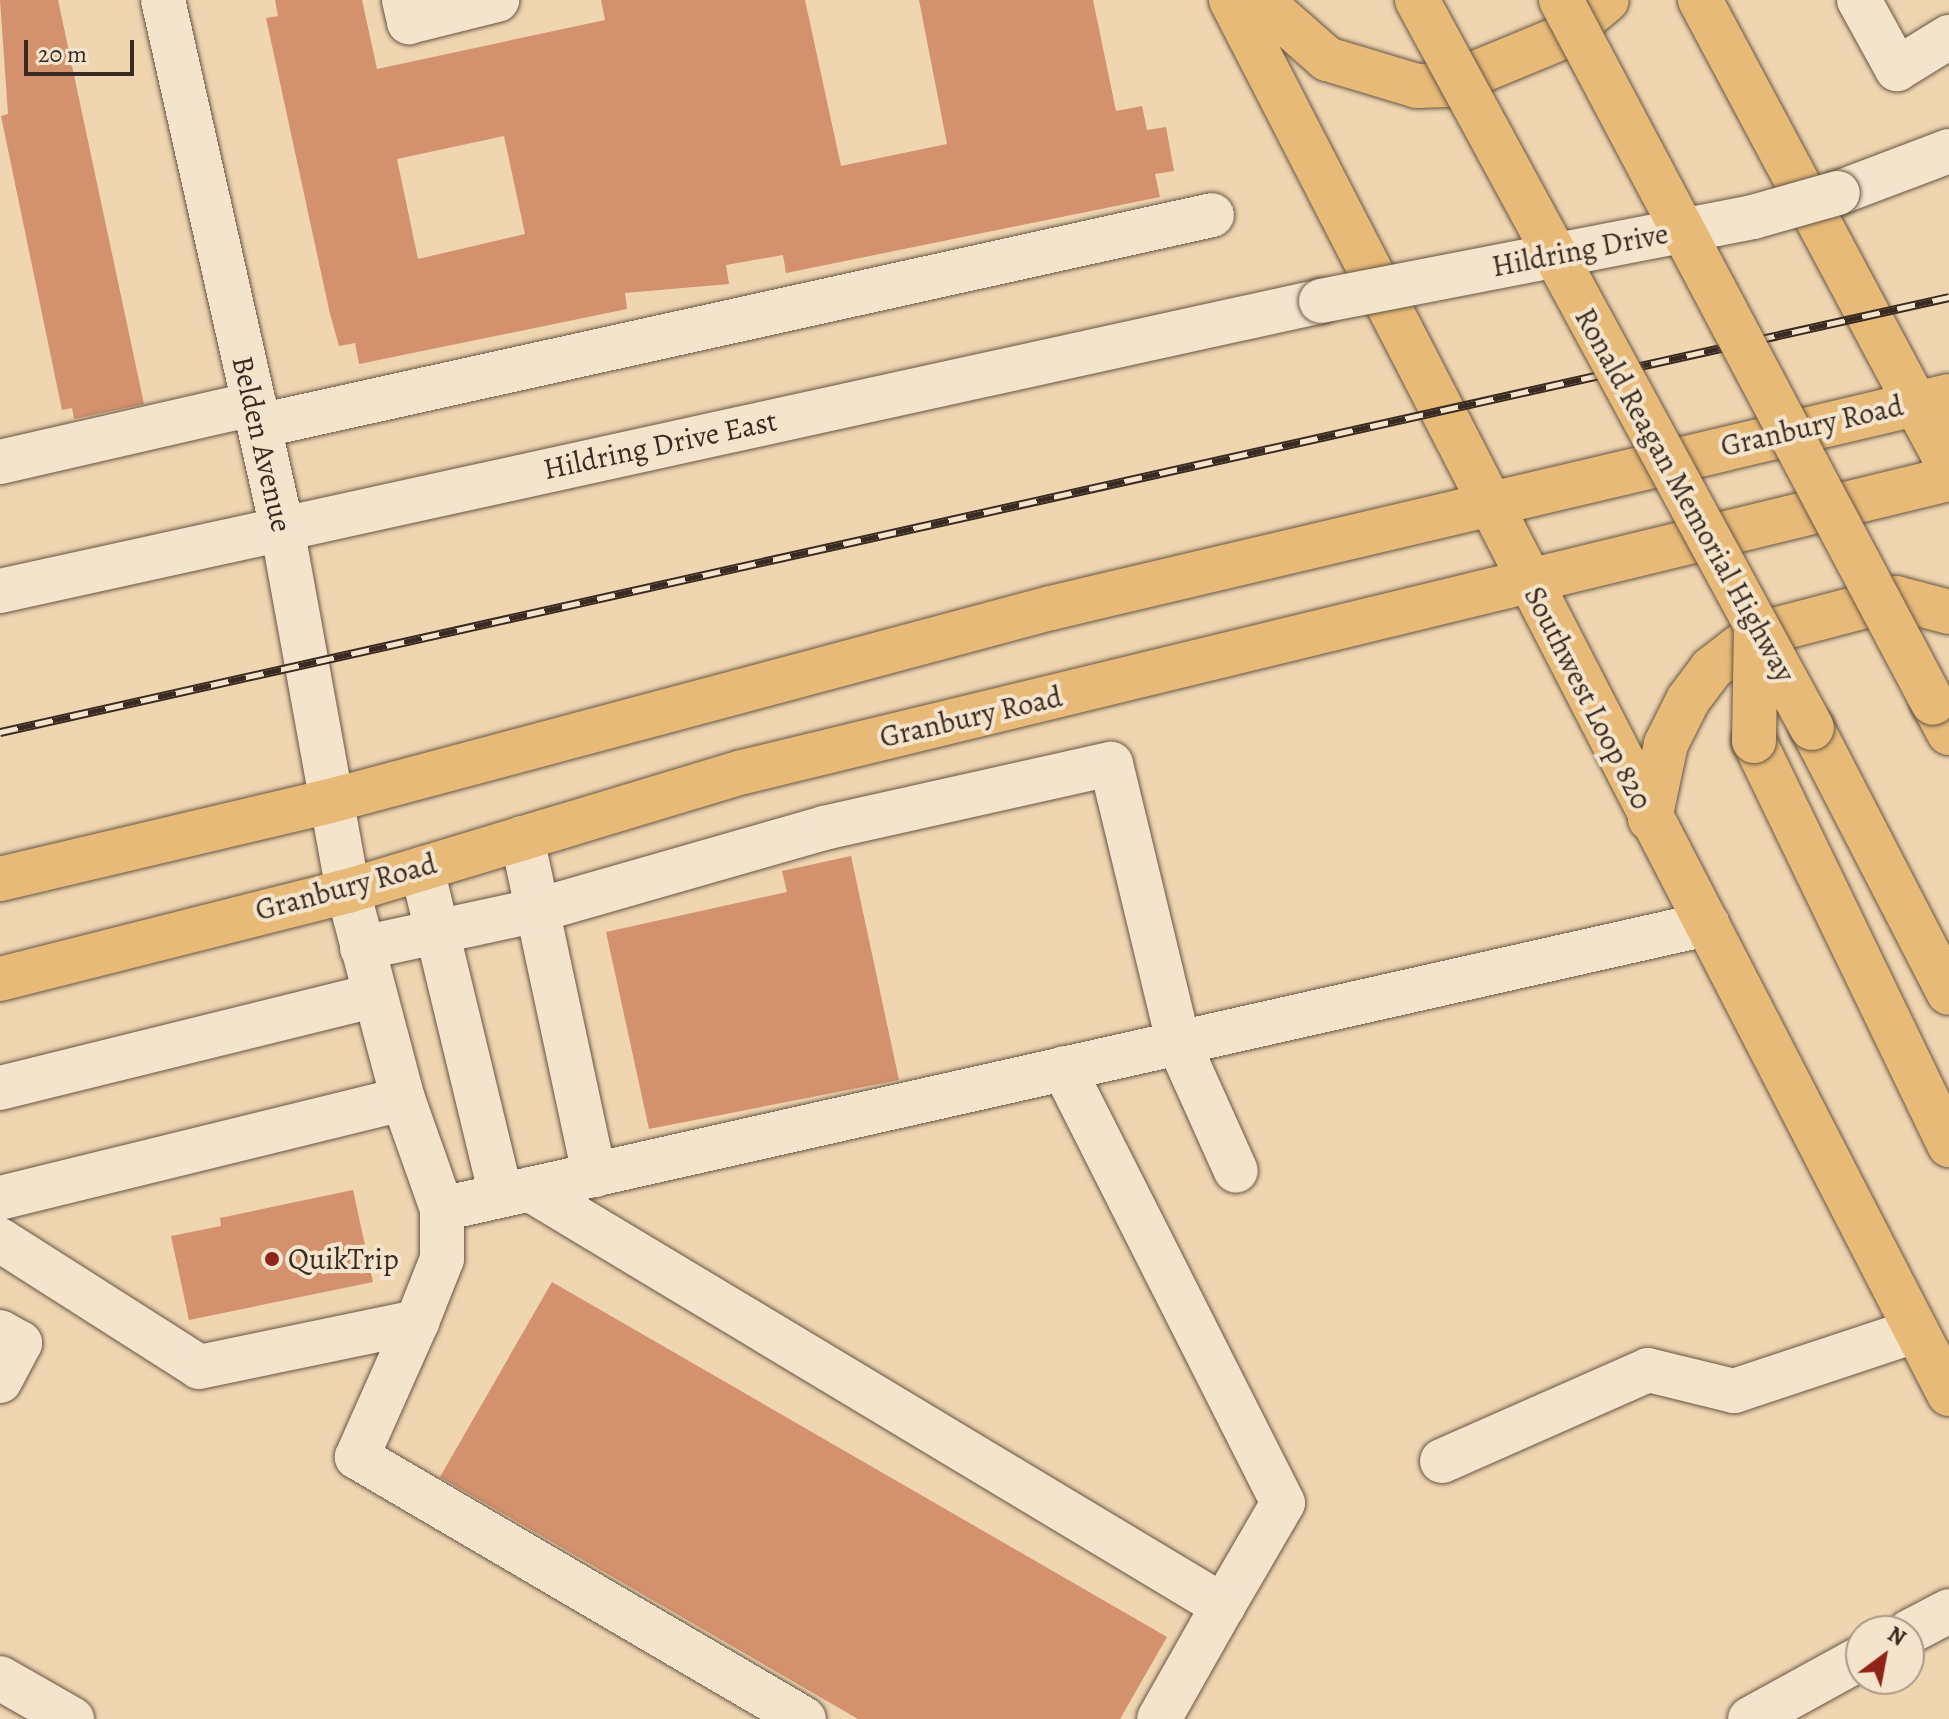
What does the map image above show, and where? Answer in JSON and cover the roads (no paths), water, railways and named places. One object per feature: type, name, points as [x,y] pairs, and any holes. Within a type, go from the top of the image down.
[{"type":"main road","name":"Southwest Loop 820","points":[[1231,0],[1650,819],[1949,1394]]},
{"type":"main road","points":[[1260,0],[1327,59],[1417,86],[1447,85],[1563,37],[1607,0]]},
{"type":"main road","name":"Ronald Reagan Memorial Highway","points":[[1417,0],[1812,728],[1949,993]]},
{"type":"main road","points":[[1561,0],[1941,718]]},
{"type":"main road","points":[[1700,0],[1934,399],[1949,466]]},
{"type":"main road","name":"Granbury Road","points":[[0,879],[330,801],[1051,608],[1934,399]]},
{"type":"main road","name":"Granbury Road","points":[[0,979],[348,891],[743,772],[1949,479]]},
{"type":"main road","points":[[1650,819],[1658,771],[1681,712],[1711,669],[1755,635],[1896,598],[1949,612]]},
{"type":"main road","points":[[1756,628],[1754,741],[1949,1145]]},
{"type":"street","name":"Belden Avenue","points":[[163,0],[282,528],[348,891],[403,1099],[442,1209],[442,1259],[357,1457],[804,1719]]},
{"type":"street","points":[[404,0],[409,22],[497,0]]},
{"type":"street","points":[[1859,0],[1897,69],[1949,37]]},
{"type":"street","name":"Hildring Drive","points":[[1321,301],[1753,217],[1838,193],[1949,151]]},
{"type":"street","points":[[1,459],[256,415],[1212,215]]},
{"type":"street","name":"Hildring Drive East","points":[[0,591],[1321,301]]},
{"type":"street","points":[[362,948],[538,910],[824,828],[1111,764],[1178,1042],[1236,1171]]},
{"type":"street","points":[[522,838],[594,1175]]},
{"type":"street","points":[[422,869],[515,1193],[1223,1606]]},
{"type":"street","points":[[442,1209],[1707,924]]},
{"type":"street","points":[[0,1088],[375,995]]},
{"type":"street","points":[[1063,1068],[1283,1503],[1159,1719]]},
{"type":"street","points":[[0,1198],[403,1099]]},
{"type":"street","points":[[0,1240],[199,1367],[417,1322]]},
{"type":"street","points":[[1442,1461],[1648,1370],[1734,1391],[1914,1331]]},
{"type":"street","points":[[0,1332],[20,1343],[0,1381]]},
{"type":"street","points":[[1925,1624],[1949,1611]]},
{"type":"street","points":[[1750,1719],[1845,1667]]},
{"type":"street","points":[[0,1678],[72,1719]]},
{"type":"railway","points":[[0,732],[1949,297]]},
{"type":"place","name":"QuikTrip","points":[[272,1259]]}]
